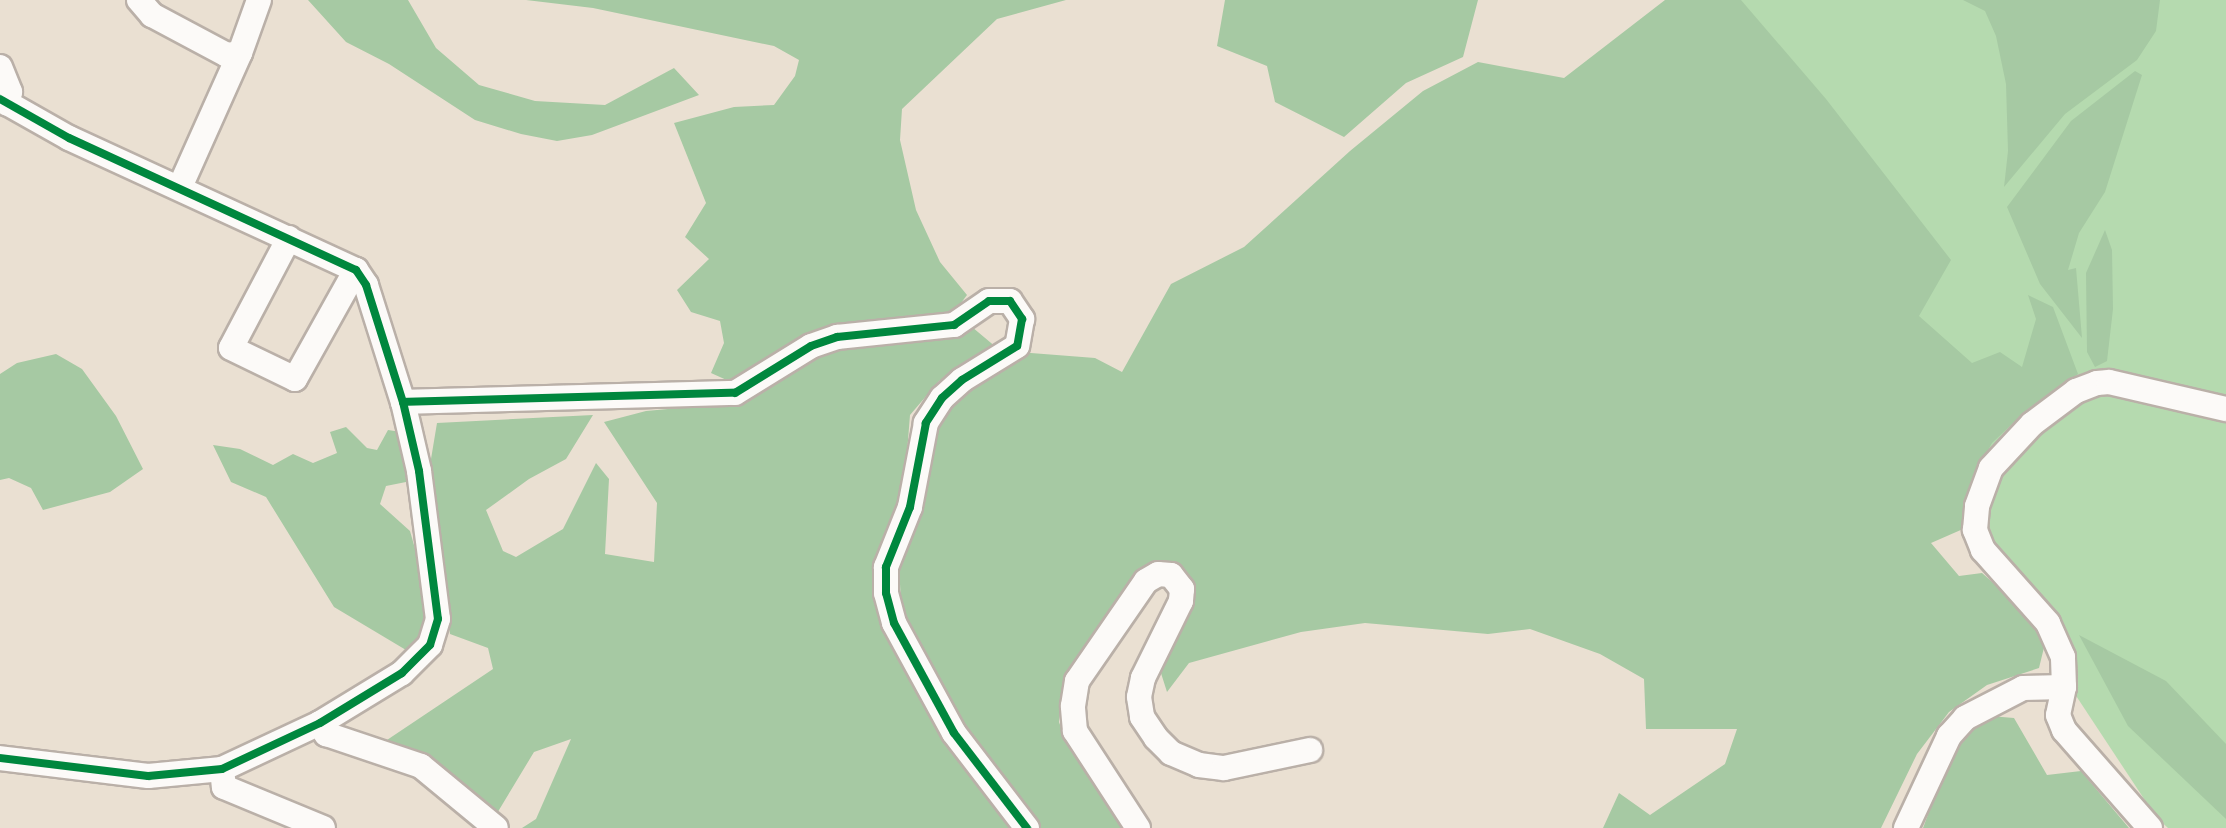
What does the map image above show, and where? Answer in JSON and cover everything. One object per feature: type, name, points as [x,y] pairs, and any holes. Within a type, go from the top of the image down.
[{"type":"street","points":[[139,0],[152,15],[227,55],[240,53]]},
{"type":"street","points":[[180,187],[240,53],[259,0]]},
{"type":"street","points":[[0,67],[10,92],[4,102],[69,138],[180,187],[356,270],[366,285],[404,402],[419,471],[438,620],[430,645],[419,659],[320,723],[222,769],[148,776],[0,758]]},
{"type":"street","points":[[289,238],[231,348],[295,379],[356,270]]},
{"type":"street","points":[[404,402],[735,393],[811,346],[837,337],[954,325],[989,301],[1010,301],[1022,319],[1017,346],[962,380],[942,398],[926,423],[910,507],[886,567],[886,593],[894,623],[954,733],[1027,828]]},
{"type":"street","points":[[2150,828],[2064,730],[2058,715],[2064,687],[2062,657],[2048,623],[1983,550],[1975,530],[1981,487],[1990,468],[2031,424],[2076,391],[2097,382],[2109,382],[2226,409]]},
{"type":"street","points":[[1138,828],[1075,731],[1073,706],[1077,681],[1146,581],[1158,574],[1171,575],[1182,588],[1181,601],[1143,678],[1139,697],[1142,717],[1156,738],[1171,753],[1190,761],[1224,768],[1310,750]]},
{"type":"street","points":[[1906,828],[1949,736],[1965,718],[2023,688],[2064,687]]},
{"type":"street","points":[[320,723],[326,734],[421,766],[496,828]]},
{"type":"street","points":[[222,769],[225,787],[323,828]]},
{"type":"green space","points":[[308,0],[408,0],[436,48],[479,85],[535,101],[605,105],[674,68],[699,95],[592,135],[557,141],[521,134],[475,120],[389,64],[346,42]]},
{"type":"green space","points":[[526,0],[1066,0],[997,19],[902,109],[900,140],[916,210],[940,262],[967,295],[955,311],[930,322],[825,330],[731,382],[711,373],[724,343],[720,321],[691,312],[677,290],[709,259],[685,237],[706,203],[674,123],[734,107],[774,105],[795,76],[799,60],[774,46],[593,8]]},
{"type":"green space","points":[[1225,0],[1478,0],[1463,57],[1406,83],[1344,137],[1275,102],[1267,66],[1217,46]]},
{"type":"green space","points":[[1665,0],[1741,0],[1826,99],[1951,260],[1919,316],[1972,363],[2000,352],[2022,367],[2036,319],[2028,295],[2053,307],[2078,374],[2028,409],[1992,443],[1971,481],[1963,529],[1931,543],[1959,576],[1982,573],[2048,631],[2039,668],[1987,685],[1949,712],[1917,754],[1881,828],[1603,828],[1619,793],[1650,815],[1725,764],[1737,729],[1646,729],[1644,679],[1600,654],[1530,629],[1488,634],[1365,623],[1301,632],[1189,663],[1167,692],[1160,670],[1168,636],[1196,586],[1182,568],[1166,562],[1143,567],[1063,684],[1059,722],[1066,742],[1128,828],[1036,828],[971,747],[909,631],[901,603],[899,565],[932,422],[969,380],[1018,352],[1095,358],[1122,372],[1171,284],[1244,247],[1350,151],[1423,91],[1478,62],[1564,78]]},
{"type":"green space","points":[[1680,0],[2226,0],[2226,828],[2168,828],[2156,817],[1995,573]]},
{"type":"green space","points":[[1963,0],[2160,0],[2156,31],[2137,60],[2065,114],[2004,187],[2008,151],[2006,84],[1996,36],[1985,11]]},
{"type":"green space","points":[[2135,71],[2142,75],[2105,192],[2079,233],[2068,270],[2076,268],[2082,338],[2040,284],[2007,207],[2071,121]]},
{"type":"green space","points":[[2105,230],[2112,250],[2113,309],[2107,361],[2095,367],[2087,352],[2086,273]]},
{"type":"green space","points":[[972,327],[997,348],[939,381],[910,415],[903,504],[879,582],[1012,828],[522,828],[536,819],[571,739],[534,752],[496,815],[384,742],[493,669],[488,648],[450,634],[430,465],[437,423],[593,415],[566,459],[529,479],[486,510],[503,551],[516,557],[563,529],[596,463],[609,479],[605,554],[654,562],[657,503],[604,422],[646,411],[734,403],[825,346],[919,341]]},
{"type":"green space","points":[[56,354],[82,369],[116,416],[143,469],[110,492],[43,510],[31,488],[9,478],[0,480],[0,374],[17,363]]},
{"type":"green space","points":[[346,427],[367,448],[377,450],[388,430],[401,432],[411,481],[386,486],[380,504],[410,531],[429,598],[425,632],[411,653],[334,607],[266,497],[231,482],[213,445],[240,449],[273,465],[293,454],[313,463],[337,453],[330,432]]},
{"type":"green space","points":[[2079,635],[2166,681],[2226,744],[2226,819],[2128,726]]},
{"type":"green space","points":[[1990,716],[2014,718],[2047,775],[2081,771],[2129,828],[1923,828],[1943,774],[1962,739]]},
{"type":"cycle path","points":[[0,99],[69,138],[356,270],[366,285],[403,402],[419,471],[438,619],[430,645],[402,673],[320,723],[222,769],[148,776],[0,758]]},
{"type":"cycle path","points":[[403,402],[735,393],[811,346],[837,337],[954,325],[989,301],[1010,301],[1022,319],[1017,346],[962,380],[942,398],[926,423],[910,507],[886,567],[886,593],[894,623],[954,733],[1027,828]]}]
